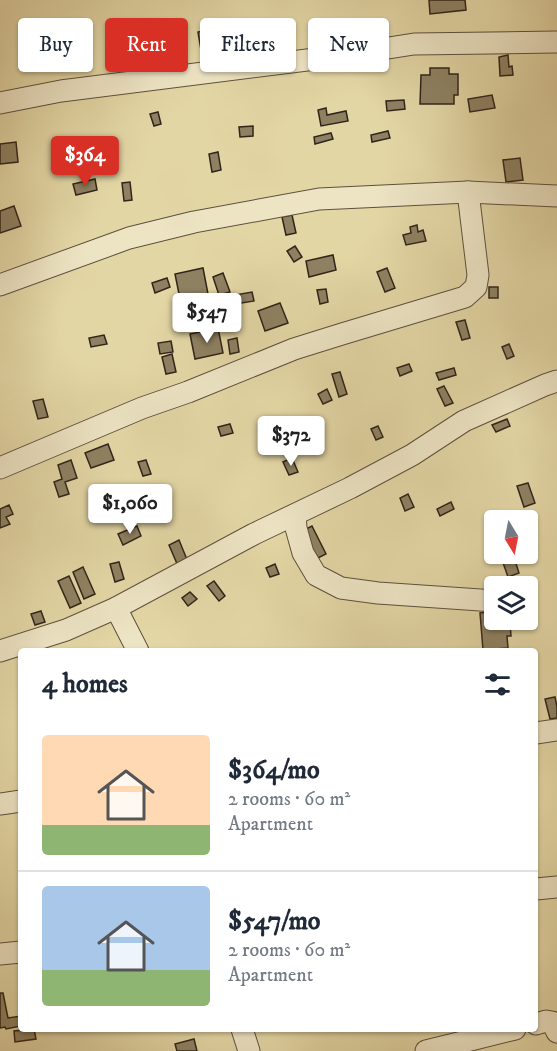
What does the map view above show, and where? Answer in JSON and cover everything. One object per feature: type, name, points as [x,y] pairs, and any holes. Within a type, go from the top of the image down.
[{"type":"street","points":[[0,104],[61,91],[331,57],[414,44],[557,42]]},
{"type":"street","points":[[0,468],[142,408],[294,350],[465,297],[476,287],[478,275],[468,192]]},
{"type":"street","points":[[0,285],[129,238],[194,222],[319,200],[468,192],[557,196]]},
{"type":"street","points":[[0,651],[66,630],[116,608],[254,534],[412,455],[464,421],[557,381]]},
{"type":"street","points":[[294,515],[303,553],[316,575],[341,588],[484,601]]},
{"type":"street","points":[[116,608],[136,648]]},
{"type":"street","points":[[538,733],[557,730]]},
{"type":"street","points":[[0,804],[18,801]]},
{"type":"street","points":[[538,889],[557,887]]},
{"type":"street","points":[[0,954],[18,952]]},
{"type":"street","points":[[538,1023],[552,1022],[557,1032]]},
{"type":"street","points":[[243,1032],[249,1051]]},
{"type":"street","points":[[426,1051],[503,1032]]},
{"type":"building","points":[[429,0],[465,0],[466,10],[430,14]]},
{"type":"building","points":[[508,55],[509,67],[512,66],[513,75],[500,76],[499,57]]},
{"type":"building","points":[[430,68],[449,68],[449,74],[458,74],[458,95],[454,95],[454,104],[420,104],[421,75],[430,75]]},
{"type":"building","points":[[492,95],[495,108],[470,112],[468,99]]},
{"type":"building","points":[[404,100],[405,109],[387,111],[386,101]]},
{"type":"building","points":[[326,108],[327,115],[346,111],[348,121],[321,126],[318,110]]},
{"type":"building","points":[[158,112],[161,124],[154,126],[150,114]]},
{"type":"building","points":[[253,126],[253,136],[240,137],[239,127]]},
{"type":"building","points":[[388,131],[390,138],[372,142],[371,135]]},
{"type":"building","points":[[331,133],[333,139],[315,144],[314,137]]},
{"type":"building","points":[[16,142],[18,162],[0,164],[0,144]]},
{"type":"building","points":[[218,152],[221,170],[212,172],[209,154]]},
{"type":"building","points":[[520,158],[523,180],[506,182],[503,160]]},
{"type":"building","points":[[95,179],[97,190],[76,195],[73,184]]},
{"type":"building","points":[[130,182],[132,200],[124,201],[122,183]]},
{"type":"building","points":[[14,206],[21,226],[0,233],[0,211]]},
{"type":"building","points":[[292,215],[296,233],[286,235],[282,217]]},
{"type":"building","points":[[417,225],[418,232],[423,230],[426,241],[406,245],[403,235],[411,233],[410,227]]},
{"type":"building","points":[[295,246],[302,257],[294,262],[287,251]]},
{"type":"building","points":[[333,255],[336,270],[309,277],[306,261]]},
{"type":"building","points":[[203,268],[208,294],[180,299],[175,274]]},
{"type":"building","points":[[387,268],[395,288],[385,292],[377,272]]},
{"type":"building","points":[[223,273],[230,292],[219,295],[213,277]]},
{"type":"building","points":[[167,278],[170,287],[155,293],[152,283]]},
{"type":"building","points":[[489,287],[498,287],[498,298],[489,298]]},
{"type":"building","points":[[326,289],[328,302],[320,304],[317,290]]},
{"type":"building","points":[[252,292],[254,301],[224,306],[223,297]]},
{"type":"building","points":[[280,303],[288,323],[265,331],[258,311]]},
{"type":"building","points":[[465,320],[470,338],[462,340],[456,322]]},
{"type":"building","points":[[218,328],[223,353],[195,359],[190,334]]},
{"type":"building","points":[[104,335],[107,344],[91,347],[89,338]]},
{"type":"building","points":[[237,338],[239,352],[230,354],[228,340]]},
{"type":"building","points":[[171,341],[173,352],[160,354],[158,343]]},
{"type":"building","points":[[509,344],[514,356],[507,359],[502,347]]},
{"type":"building","points":[[172,354],[176,372],[166,374],[162,357]]},
{"type":"building","points":[[409,364],[412,371],[400,376],[397,368]]},
{"type":"building","points":[[454,368],[456,375],[439,380],[436,373]]},
{"type":"building","points":[[340,372],[347,394],[339,397],[332,374]]},
{"type":"building","points":[[444,386],[453,403],[445,406],[437,389]]},
{"type":"building","points":[[327,389],[332,400],[323,404],[318,394]]},
{"type":"building","points":[[43,399],[48,417],[38,419],[33,401]]},
{"type":"building","points":[[507,419],[510,426],[496,432],[492,425]]},
{"type":"building","points":[[230,424],[233,433],[221,436],[218,427]]},
{"type":"building","points":[[378,426],[383,437],[376,440],[371,429]]},
{"type":"building","points":[[108,444],[114,460],[91,468],[85,453]]},
{"type":"building","points":[[292,458],[298,472],[289,475],[283,462]]},
{"type":"building","points":[[71,460],[77,478],[65,482],[69,494],[59,497],[54,482],[62,479],[58,465]]},
{"type":"building","points":[[146,460],[151,474],[143,476],[138,462]]},
{"type":"building","points":[[528,483],[535,503],[524,507],[517,486]]},
{"type":"building","points":[[408,494],[414,507],[405,511],[400,498]]},
{"type":"building","points":[[148,498],[154,510],[147,514],[140,502]]},
{"type":"building","points":[[451,502],[454,509],[440,516],[437,509]]},
{"type":"building","points":[[9,505],[13,514],[6,517],[10,524],[0,528],[0,509]]},
{"type":"building","points":[[137,526],[141,536],[123,545],[118,534]]},
{"type":"building","points":[[312,526],[326,554],[316,559],[302,531]]},
{"type":"building","points":[[179,540],[188,562],[178,566],[169,545]]},
{"type":"building","points":[[119,562],[124,579],[115,582],[110,564]]},
{"type":"building","points":[[275,564],[279,574],[270,577],[266,568]]},
{"type":"building","points":[[503,564],[516,564],[519,573],[508,576]]},
{"type":"building","points":[[83,567],[95,594],[84,599],[73,572]]},
{"type":"building","points":[[69,576],[81,603],[70,608],[58,581]]},
{"type":"building","points":[[214,581],[225,596],[219,601],[207,586]]},
{"type":"building","points":[[190,592],[197,599],[188,606],[182,598]]},
{"type":"building","points":[[41,611],[45,622],[35,625],[31,614]]},
{"type":"building","points":[[484,612],[484,630],[511,630],[511,636],[507,636],[508,648],[483,648],[480,613]]},
{"type":"building","points":[[555,697],[557,718],[550,719],[545,699]]},
{"type":"building","points":[[0,993],[3,993],[8,1018],[18,1016],[18,1027],[0,1028]]},
{"type":"building","points":[[14,1031],[35,1032],[36,1039],[15,1042]]},
{"type":"building","points":[[194,1039],[197,1051],[177,1051],[175,1044]]}]
